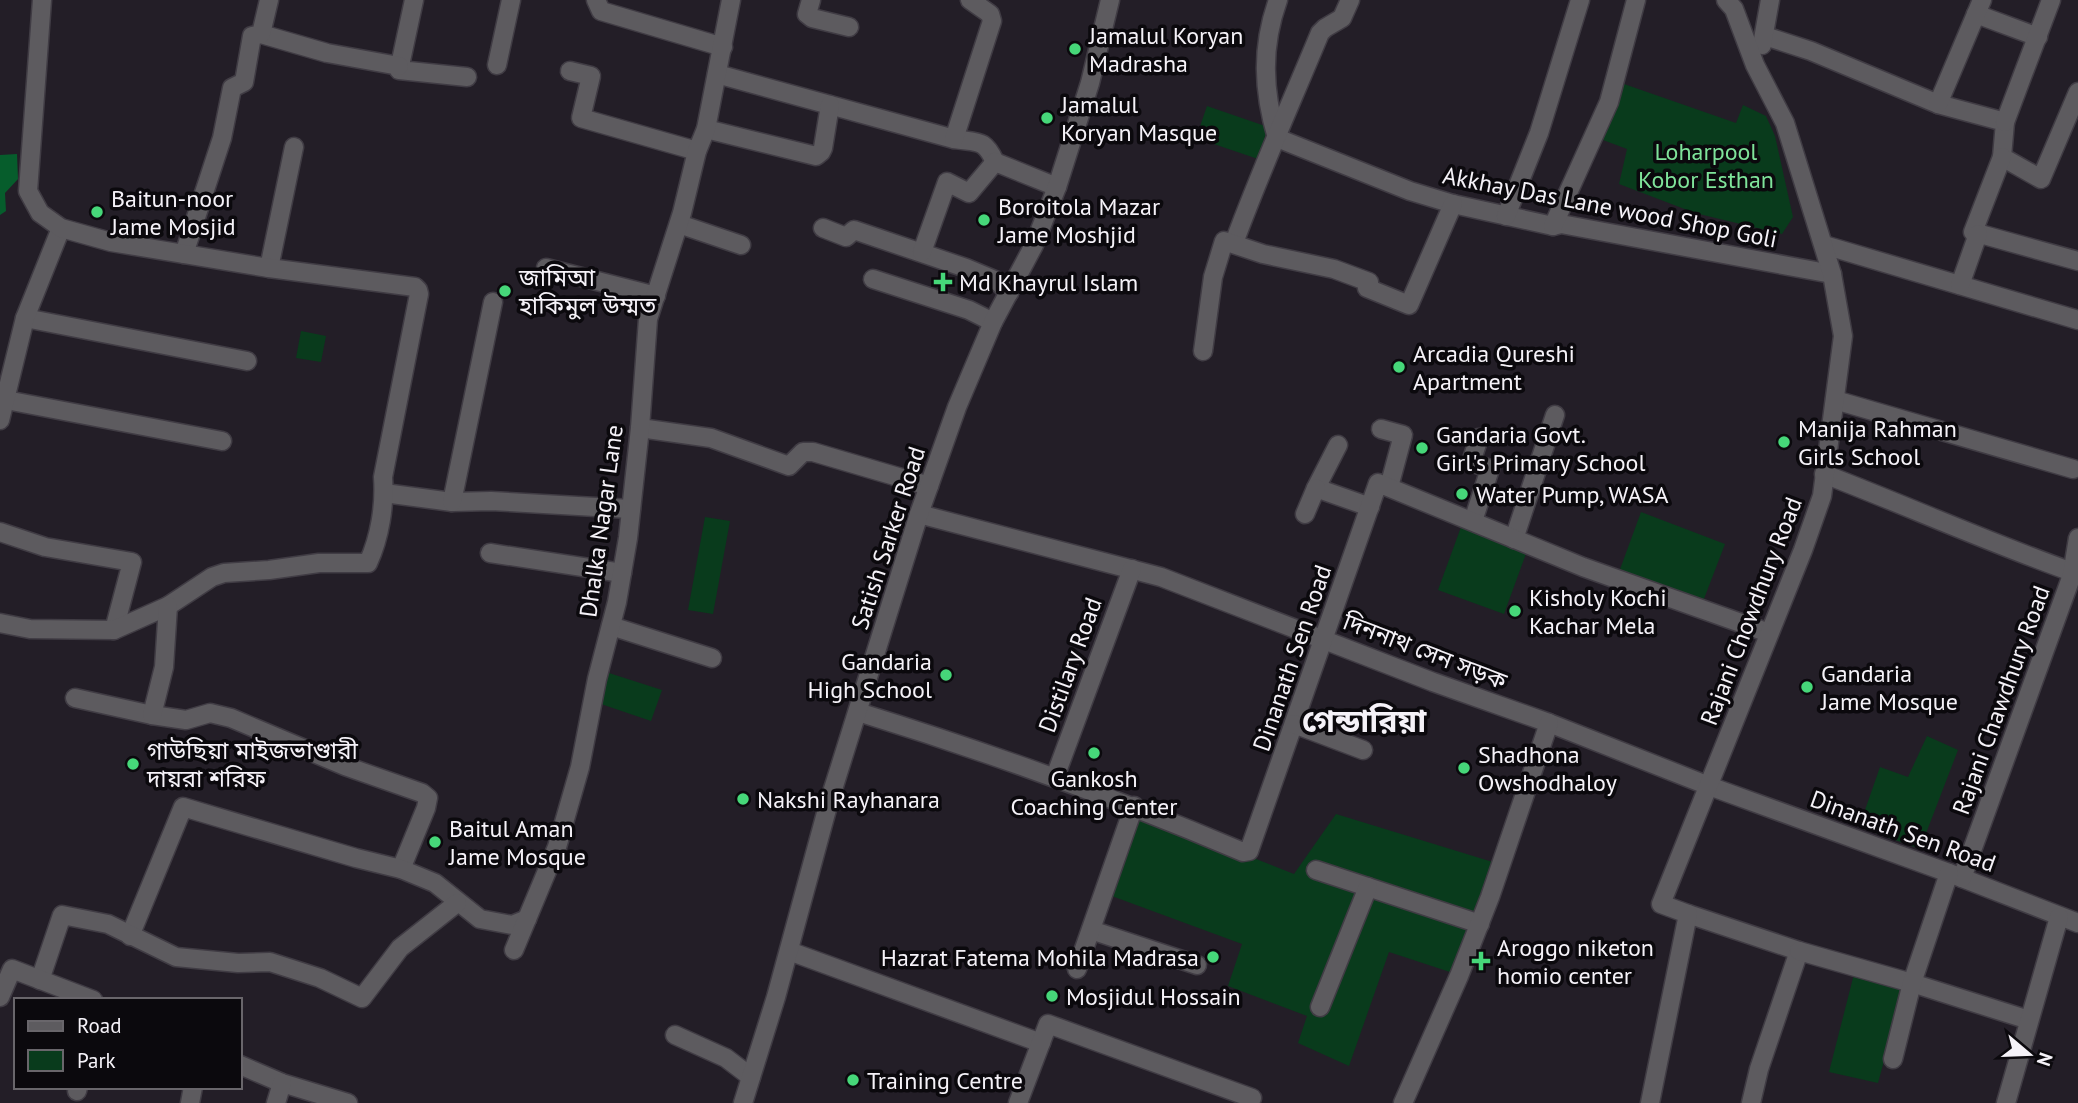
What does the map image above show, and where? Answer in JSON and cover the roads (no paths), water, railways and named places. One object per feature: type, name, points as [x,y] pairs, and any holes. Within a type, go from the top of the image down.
[{"type":"street","points":[[0,623],[43,630],[114,630],[168,606],[212,577],[224,573],[319,563],[365,564],[369,561],[378,531],[384,493],[383,477],[418,289],[111,242],[61,228],[40,212],[28,191],[42,0]]},
{"type":"street","points":[[261,34],[269,0]]},
{"type":"street","points":[[414,0],[399,70],[467,77]]},
{"type":"street","points":[[497,65],[511,0]]},
{"type":"street","points":[[596,0],[601,11],[723,47]]},
{"type":"street","name":"Dhalka Nagar Lane","points":[[514,950],[557,847],[580,767],[622,573],[640,428],[648,319],[706,129],[731,0]]},
{"type":"street","points":[[811,0],[807,14],[812,18],[849,27]]},
{"type":"street","points":[[954,139],[992,22],[990,14],[970,0]]},
{"type":"street","name":"Satish Sarker Road","points":[[743,1103],[789,951],[829,802],[919,514],[957,407],[993,322],[1034,245],[1057,187],[1090,83],[1110,0]]},
{"type":"street","points":[[1277,138],[1268,107],[1266,51],[1278,0]]},
{"type":"street","points":[[1234,243],[1264,162],[1277,138],[1321,33],[1342,18],[1350,0]]},
{"type":"street","points":[[1506,216],[1539,133],[1580,0]]},
{"type":"street","points":[[1553,226],[1609,102],[1636,0]]},
{"type":"street","name":"Rajani Chowdhury Road","points":[[1688,914],[1661,904],[1822,496],[1843,336],[1824,245],[1784,123],[1755,65],[1734,9],[1726,0]]},
{"type":"street","points":[[1755,65],[1765,36],[1770,0]]},
{"type":"street","points":[[2051,0],[2005,122],[2001,157],[1973,232],[2078,261]]},
{"type":"street","points":[[1938,104],[1979,7],[2038,37]]},
{"type":"street","points":[[184,254],[222,138],[232,88],[244,82],[253,35],[261,34],[327,53],[399,66]]},
{"type":"street","points":[[1765,36],[1811,51],[1938,104],[2005,122]]},
{"type":"street","points":[[570,71],[591,76],[581,118],[695,158]]},
{"type":"street","points":[[717,74],[986,146],[995,162],[1057,187]]},
{"type":"street","points":[[2001,157],[2041,179],[2070,129],[2078,92]]},
{"type":"street","points":[[706,129],[819,155],[823,148],[830,105]]},
{"type":"street","name":"Akkhay Das Lane wood Shop Goli","points":[[1277,138],[1410,191],[1452,204],[1553,226],[1561,224],[1832,274]]},
{"type":"street","points":[[270,268],[294,147]]},
{"type":"street","points":[[922,252],[946,183],[970,193],[995,162]]},
{"type":"street","points":[[1203,351],[1213,277],[1224,241],[1263,254],[1334,269],[1369,282],[1367,288],[1409,305],[1452,204]]},
{"type":"street","points":[[679,223],[741,245]]},
{"type":"street","points":[[0,420],[25,318],[61,228]]},
{"type":"street","points":[[823,228],[846,237],[854,230],[922,252],[997,281],[1009,293]]},
{"type":"street","points":[[1960,285],[1978,234]]},
{"type":"street","points":[[1824,245],[2078,320]]},
{"type":"street","points":[[546,268],[656,296]]},
{"type":"street","points":[[873,279],[969,310],[993,322]]},
{"type":"street","points":[[452,502],[493,302]]},
{"type":"street","points":[[25,318],[247,361]]},
{"type":"street","points":[[1835,400],[2076,467]]},
{"type":"street","points":[[3,401],[222,441]]},
{"type":"street","points":[[1514,538],[1555,415]]},
{"type":"street","points":[[640,428],[711,438],[789,466],[803,452],[813,452],[929,486]]},
{"type":"street","points":[[1381,429],[1403,435],[1389,488],[1595,571],[1769,633]]},
{"type":"street","points":[[1473,521],[1490,469],[1471,462],[1479,438]]},
{"type":"street","points":[[1304,514],[1338,445]]},
{"type":"street","points":[[1824,474],[1962,527],[1995,544],[2074,575]]},
{"type":"street","name":"Dinanath Sen Road","points":[[858,712],[984,751],[1134,806],[1243,852],[1249,851],[1378,483],[1389,488]]},
{"type":"street","points":[[1316,488],[1370,507]]},
{"type":"street","points":[[384,493],[452,502],[491,501],[631,509]]},
{"type":"street","name":"দিননাথ সেন সড়ক","points":[[919,514],[1161,577],[1709,786]]},
{"type":"street","points":[[0,532],[45,547],[132,562],[114,630]]},
{"type":"street","name":"Rajani Chawdhury Road","points":[[1894,1059],[1912,983],[2074,575],[2078,538]]},
{"type":"street","points":[[490,553],[622,573]]},
{"type":"street","name":"Distilary Road","points":[[1055,777],[1132,569]]},
{"type":"street","points":[[152,715],[164,667],[168,606]]},
{"type":"street","points":[[611,626],[712,658]]},
{"type":"street","points":[[75,698],[186,720],[210,713],[230,718],[345,766],[422,793],[428,799],[426,808],[401,869]]},
{"type":"street","points":[[1403,1103],[1460,976],[1549,723]]},
{"type":"street","points":[[1294,724],[1363,750]]},
{"type":"street","name":"Dinanath Sen Road","points":[[1709,786],[1955,875],[2078,923]]},
{"type":"street","points":[[1077,969],[1134,806]]},
{"type":"street","points":[[130,936],[183,807],[401,869],[435,883],[480,919],[512,925],[527,919]]},
{"type":"street","points":[[1316,870],[1479,923]]},
{"type":"street","points":[[1320,1007],[1368,887]]},
{"type":"street","points":[[40,980],[62,915],[108,924],[176,957],[238,963],[270,962],[320,978],[362,998],[400,948],[457,903]]},
{"type":"street","points":[[1650,1103],[1688,914],[1799,951],[2029,1020]]},
{"type":"street","points":[[2006,1103],[2059,917]]},
{"type":"street","points":[[1091,930],[1197,965]]},
{"type":"street","points":[[789,951],[1041,1043]]},
{"type":"street","points":[[1751,1103],[1759,1069],[1799,951]]},
{"type":"street","points":[[0,998],[12,969],[88,998]]},
{"type":"street","points":[[1018,1103],[1048,1024],[1252,1098]]},
{"type":"street","points":[[675,1035],[726,1058],[751,1077]]},
{"type":"street","points":[[242,1066],[282,1083],[348,1103]]},
{"type":"street","points":[[276,1103],[282,1083]]},
{"type":"place","name":"Jamalul Koryan Madrasha","points":[[1075,49]]},
{"type":"place","name":"Jamalul Koryan Masque","points":[[1047,118]]},
{"type":"place","name":"Baitun-noor Jame Mosjid","points":[[97,212]]},
{"type":"place","name":"Boroitola Mazar Jame Moshjid","points":[[984,220]]},
{"type":"place","name":"Md Khayrul Islam","points":[[943,282]]},
{"type":"place","name":"জামিআ হাকিমুল উম্মত","points":[[505,291]]},
{"type":"place","name":"Arcadia Qureshi Apartment","points":[[1399,367]]},
{"type":"place","name":"Manija Rahman Girls School","points":[[1784,442]]},
{"type":"place","name":"Gandaria Govt. Girl's Primary School","points":[[1422,448]]},
{"type":"place","name":"Water Pump, WASA","points":[[1462,494]]},
{"type":"place","name":"Kisholy Kochi Kachar Mela","points":[[1515,611]]},
{"type":"place","name":"Gandaria High School","points":[[946,675]]},
{"type":"place","name":"Gandaria Jame Mosque","points":[[1807,687]]},
{"type":"place","name":"Gankosh Coaching Center","points":[[1094,753]]},
{"type":"place","name":"গাউছিয়া মাইজভাণ্ডারী দায়রা শরিফ","points":[[133,764]]},
{"type":"place","name":"Shadhona Owshodhaloy","points":[[1464,768]]},
{"type":"place","name":"Nakshi Rayhanara","points":[[743,799]]},
{"type":"place","name":"Baitul Aman Jame Mosque","points":[[435,842]]},
{"type":"place","name":"Hazrat Fatema Mohila Madrasa","points":[[1213,957]]},
{"type":"place","name":"Aroggo niketon homio center","points":[[1481,961]]},
{"type":"place","name":"Mosjidul Hossain","points":[[1052,996]]},
{"type":"place","name":"Training Centre","points":[[853,1080]]},
{"type":"district","name":"গেন্ডারিয়া","points":[[1364,720]]},
{"type":"park label","name":"Loharpool Kobor Esthan","points":[[1706,165]]}]
